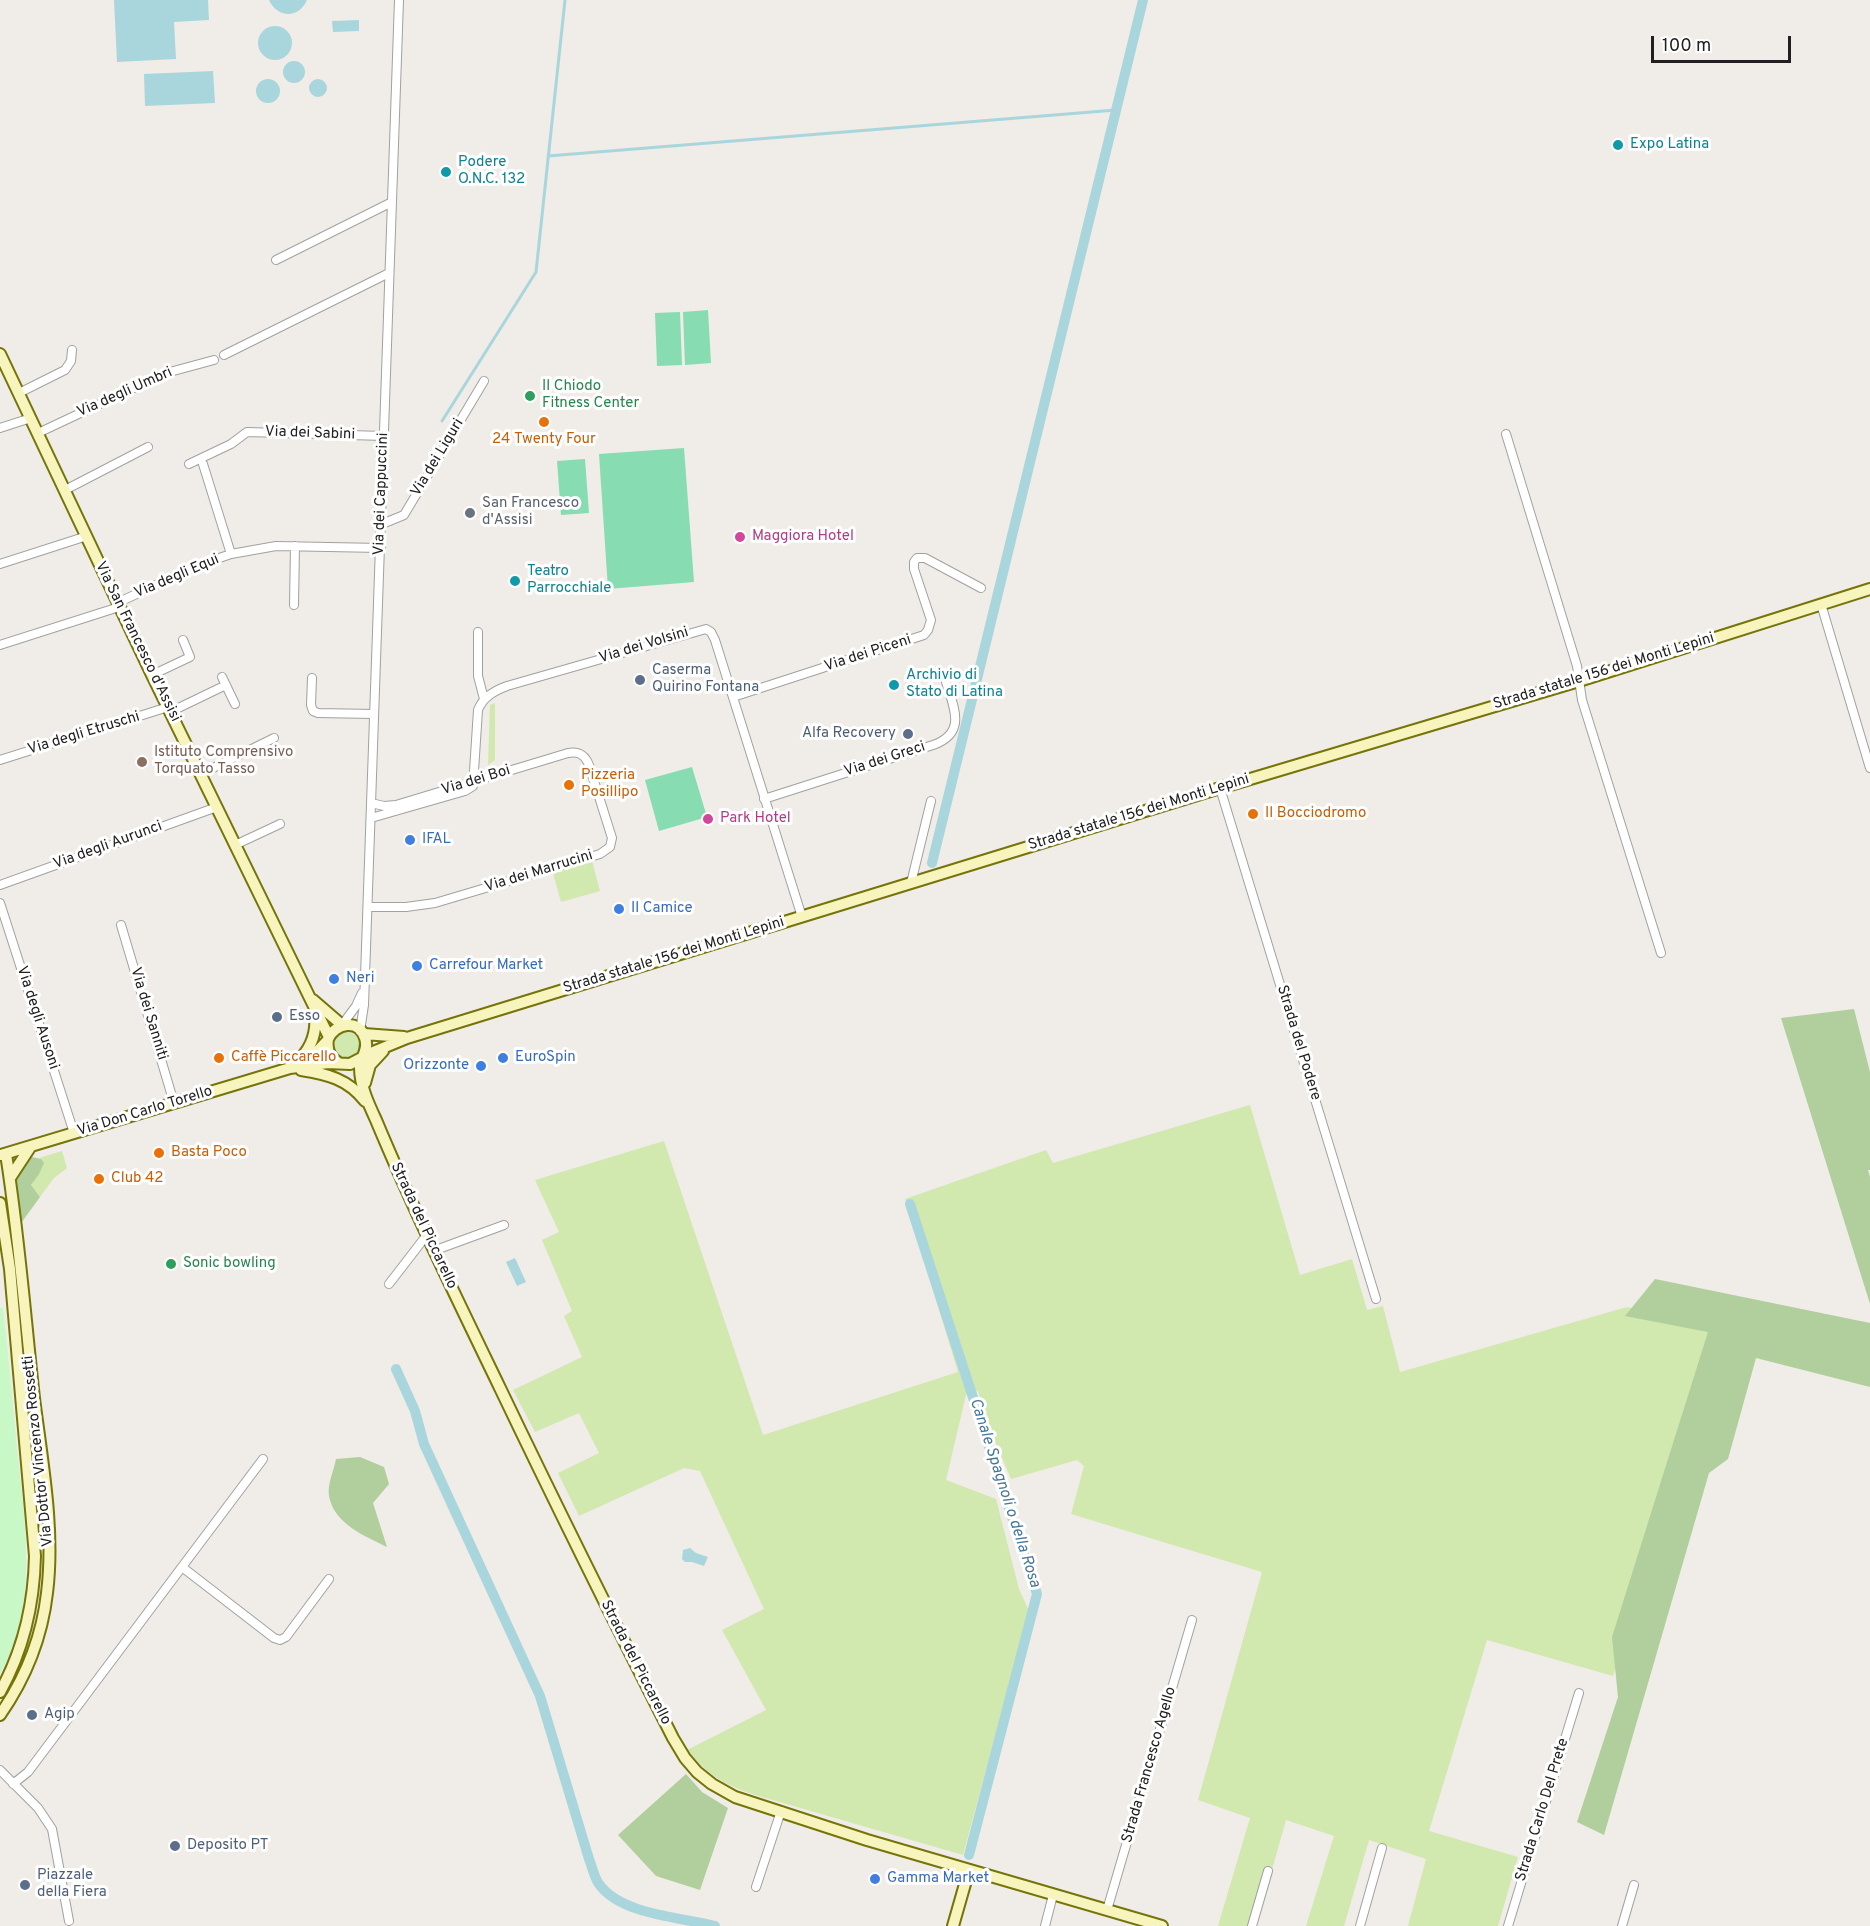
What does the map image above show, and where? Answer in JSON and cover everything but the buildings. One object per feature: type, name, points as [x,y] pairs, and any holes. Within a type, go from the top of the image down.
[{"type":"street","name":"Via dei Cappuccini","points":[[362,1032],[399,0]]},
{"type":"street","points":[[276,260],[392,202]]},
{"type":"street","points":[[224,355],[389,273]]},
{"type":"street","points":[[19,393],[65,370],[71,361],[72,350]]},
{"type":"street","name":"Via San Francesco d'Assisi","points":[[0,354],[118,605],[328,1038]]},
{"type":"street","name":"Via degli Umbri","points":[[38,433],[166,373],[214,360]]},
{"type":"street","name":"Via dei Liguri","points":[[381,524],[404,515],[484,381]]},
{"type":"street","points":[[0,428],[31,418]]},
{"type":"street","name":"Via dei Sabini","points":[[189,464],[231,444],[247,432],[384,436]]},
{"type":"street","points":[[1506,434],[1578,666],[1582,700],[1661,953]]},
{"type":"street","points":[[65,490],[148,447]]},
{"type":"street","points":[[203,464],[231,554]]},
{"type":"street","points":[[0,564],[87,536]]},
{"type":"street","name":"Via degli Equi","points":[[0,645],[118,605],[199,566],[231,554],[276,546],[381,548]]},
{"type":"street","points":[[294,605],[295,546]]},
{"type":"street","name":"Via dei Piceni","points":[[733,697],[924,635],[930,627],[931,620],[914,567],[917,558],[925,558],[981,588]]},
{"type":"street","name":"Strada statale 156 dei Monti Lepini","points":[[340,1064],[350,1065],[407,1038],[1220,788],[1579,681],[1870,589]]},
{"type":"street","points":[[1821,604],[1870,768]]},
{"type":"street","name":"Via dei Volsini","points":[[484,699],[507,686],[706,628],[715,640],[802,917]]},
{"type":"street","points":[[473,785],[478,711],[484,699],[478,676],[478,632]]},
{"type":"street","points":[[152,675],[190,657],[183,640]]},
{"type":"street","points":[[312,678],[311,705],[313,711],[374,714]]},
{"type":"street","name":"Via degli Etruschi","points":[[0,760],[169,709],[224,681],[235,704]]},
{"type":"street","name":"Via dei Greci","points":[[764,799],[947,739],[953,731],[956,719],[946,682]]},
{"type":"street","points":[[201,774],[274,738]]},
{"type":"street","name":"Via dei Boi","points":[[371,818],[568,753],[580,753]]},
{"type":"street","name":"Via dei Marrucini","points":[[368,907],[406,907],[435,903],[606,851],[611,844],[612,834],[589,765],[580,753]]},
{"type":"street","name":"Via dei Boi","points":[[371,803],[392,806],[473,785]]},
{"type":"street","name":"Strada del Podere","points":[[1220,788],[1376,1299]]},
{"type":"street","points":[[911,883],[931,801]]},
{"type":"street","name":"Via degli Aurunci","points":[[0,885],[217,807]]},
{"type":"street","points":[[235,845],[279,824]]},
{"type":"street","name":"Via degli Ausoni","points":[[0,903],[74,1133]]},
{"type":"street","name":"Via dei Sanniti","points":[[121,925],[174,1103]]},
{"type":"street","name":"Via dei Cappuccini","points":[[342,1025],[356,1006],[364,989]]},
{"type":"street","name":"Via San Francesco d'Assisi","points":[[306,994],[342,1025]]},
{"type":"street","points":[[290,1068],[306,1053],[313,1039],[316,1029],[315,1010]]},
{"type":"street","points":[[340,1064],[328,1052],[328,1038],[342,1025]]},
{"type":"street","name":"Strada statale 156 dei Monti Lepini","points":[[342,1025],[356,1027],[362,1032],[407,1038]]},
{"type":"street","points":[[362,1032],[366,1048],[362,1058]]},
{"type":"street","name":"Via Don Carlo Torello","points":[[3,1155],[290,1068],[309,1059],[328,1038]]},
{"type":"street","points":[[290,1068],[332,1076],[360,1090],[370,1065],[389,1045]]},
{"type":"street","name":"Strada del Piccarello","points":[[360,1090],[362,1058]]},
{"type":"street","name":"Via Don Carlo Torello","points":[[290,1068],[328,1063],[340,1064]]},
{"type":"street","name":"Strada del Piccarello","points":[[340,1064],[369,1106],[433,1251],[582,1559],[679,1749],[697,1772],[723,1791],[867,1840],[1162,1926]]},
{"type":"street","points":[[10,1178],[31,1146]]},
{"type":"street","name":"Via Dottor Vincenzo Rossetti","points":[[0,1715],[21,1678],[39,1636],[47,1594],[49,1556],[49,1534],[10,1178],[3,1155]]},
{"type":"street","name":"Via Dottor Vincenzo Rossetti","points":[[0,1203],[10,1269],[35,1556],[34,1587],[27,1626],[15,1662],[0,1692]]},
{"type":"street","points":[[433,1251],[504,1225]]},
{"type":"street","points":[[389,1284],[426,1236]]},
{"type":"street","points":[[13,1784],[28,1772],[264,1459]]},
{"type":"street","points":[[182,1567],[279,1640],[286,1637],[328,1579]]},
{"type":"street","name":"Strada Francesco Agello","points":[[1107,1910],[1192,1620]]},
{"type":"street","name":"Strada Carlo Del Prete","points":[[1508,1926],[1579,1693]]},
{"type":"street","points":[[0,1770],[38,1808],[52,1829],[69,1922]]},
{"type":"street","points":[[756,1887],[781,1811]]},
{"type":"street","points":[[1360,1926],[1382,1848]]},
{"type":"street","points":[[953,1926],[969,1870]]},
{"type":"street","points":[[1252,1926],[1268,1871]]},
{"type":"street","points":[[1622,1926],[1634,1885]]},
{"type":"street","points":[[1045,1926],[1053,1894]]},
{"type":"green space","points":[[708,310],[711,363],[685,365],[683,312]]},
{"type":"green space","points":[[680,312],[682,365],[657,366],[655,313]]},
{"type":"green space","points":[[684,448],[694,582],[608,589],[599,454]]},
{"type":"green space","points":[[585,459],[589,513],[561,515],[557,461]]},
{"type":"green space","points":[[495,703],[495,760],[488,765],[490,705]]},
{"type":"green space","points":[[692,767],[707,817],[659,831],[645,780]]},
{"type":"green space","points":[[592,861],[600,891],[561,902],[553,873]]},
{"type":"green space","points":[[1854,1009],[1870,1072],[1870,1170],[1868,1170],[1870,1177],[1870,1304],[1781,1018]]},
{"type":"green space","points":[[347,1032],[356,1036],[360,1045],[356,1054],[347,1058],[338,1054],[334,1045],[338,1036]]},
{"type":"green space","points":[[1250,1105],[1300,1275],[1352,1259],[1367,1310],[1383,1306],[1400,1372],[1627,1307],[1719,1328],[1613,1676],[1487,1640],[1429,1831],[1518,1857],[1498,1926],[1408,1926],[1426,1859],[1369,1840],[1344,1926],[1306,1926],[1334,1836],[1286,1820],[1256,1926],[1218,1926],[1250,1818],[1198,1800],[1262,1572],[1071,1514],[1084,1466],[1077,1460],[1011,1479],[988,1425],[978,1391],[966,1395],[946,1480],[996,1499],[1019,1589],[1029,1611],[963,1855],[752,1794],[724,1782],[709,1772],[687,1750],[766,1710],[722,1630],[764,1609],[700,1471],[684,1468],[579,1516],[558,1473],[599,1453],[579,1413],[535,1432],[513,1390],[582,1357],[564,1316],[572,1311],[542,1240],[559,1232],[535,1180],[664,1141],[763,1435],[958,1372],[905,1199],[1046,1150],[1053,1163]]},
{"type":"green space","points":[[62,1151],[67,1168],[54,1178],[40,1197],[31,1186],[41,1159],[39,1158]]},
{"type":"green space","points":[[32,1157],[41,1159],[44,1163],[31,1185],[40,1197],[19,1226],[11,1178],[24,1160]]},
{"type":"green space","points":[[1655,1279],[1870,1323],[1870,1387],[1756,1358],[1728,1459],[1709,1473],[1604,1835],[1577,1822],[1618,1697],[1612,1637],[1708,1332],[1625,1316]]},
{"type":"green space","points":[[0,1308],[3,1308],[23,1507],[26,1564],[25,1593],[20,1620],[12,1648],[0,1674]]},
{"type":"green space","points":[[360,1457],[384,1467],[389,1484],[373,1503],[387,1547],[344,1522],[332,1506],[329,1496],[336,1459]]},
{"type":"green space","points":[[686,1774],[702,1792],[728,1808],[700,1890],[656,1876],[618,1835]]},
{"type":"water","points":[[114,0],[208,0],[209,20],[174,22],[176,59],[117,62]]},
{"type":"water","points":[[269,0],[307,0],[299,11],[288,14],[277,10]]},
{"type":"water","points":[[359,20],[359,31],[333,32],[332,21]]},
{"type":"water","points":[[275,26],[287,31],[292,43],[287,55],[275,60],[263,55],[258,43],[263,31]]},
{"type":"water","points":[[294,61],[302,64],[305,72],[302,80],[294,83],[286,80],[283,72],[286,64]]},
{"type":"water","points":[[213,71],[215,103],[145,106],[144,74]]},
{"type":"water","points":[[268,79],[277,82],[280,91],[277,100],[268,103],[259,100],[256,91],[259,82]]},
{"type":"water","points":[[318,79],[324,82],[327,88],[324,94],[318,97],[312,94],[309,88],[312,82]]},
{"type":"water","points":[[515,1258],[526,1282],[517,1286],[506,1262]]},
{"type":"water","points":[[690,1548],[708,1557],[704,1566],[685,1562],[682,1559],[683,1550]]},
{"type":"waterway","points":[[442,421],[536,272],[565,0]]},
{"type":"waterway","points":[[932,863],[1143,0]]},
{"type":"waterway","points":[[548,156],[1116,110]]},
{"type":"waterway","name":"Canale Spagnoli o della Rosa","points":[[910,1204],[1037,1594],[969,1855]]},
{"type":"waterway","points":[[396,1369],[415,1411],[424,1444],[540,1696],[597,1881],[609,1894],[636,1909],[715,1926]]},
{"type":"place","name":"Expo Latina","points":[[1618,145]]},
{"type":"place","name":"Podere O.N.C. 132","points":[[446,172]]},
{"type":"place","name":"Il Chiodo Fitness Center","points":[[530,396]]},
{"type":"place","name":"24 Twenty Four","points":[[544,422]]},
{"type":"place","name":"San Francesco d'Assisi","points":[[470,513]]},
{"type":"place","name":"Maggiora Hotel","points":[[740,537]]},
{"type":"place","name":"Teatro Parrocchiale","points":[[515,581]]},
{"type":"place","name":"Caserma Quirino Fontana","points":[[640,680]]},
{"type":"place","name":"Archivio di Stato di Latina","points":[[894,685]]},
{"type":"place","name":"Alfa Recovery","points":[[908,734]]},
{"type":"place","name":"Istituto Comprensivo Torquato Tasso","points":[[142,762]]},
{"type":"place","name":"Pizzeria Posillipo","points":[[569,785]]},
{"type":"place","name":"Il Bocciodromo","points":[[1253,814]]},
{"type":"place","name":"Park Hotel","points":[[708,819]]},
{"type":"place","name":"IFAL","points":[[410,840]]},
{"type":"place","name":"Il Camice","points":[[619,909]]},
{"type":"place","name":"Carrefour Market","points":[[417,966]]},
{"type":"place","name":"Neri","points":[[334,979]]},
{"type":"place","name":"Esso","points":[[277,1017]]},
{"type":"place","name":"Caffè Piccarello","points":[[219,1058]]},
{"type":"place","name":"EuroSpin","points":[[503,1058]]},
{"type":"place","name":"Orizzonte","points":[[481,1066]]},
{"type":"place","name":"Basta Poco","points":[[159,1153]]},
{"type":"place","name":"Club 42","points":[[99,1179]]},
{"type":"place","name":"Sonic bowling","points":[[171,1264]]},
{"type":"place","name":"Agip","points":[[32,1715]]},
{"type":"place","name":"Deposito PT","points":[[175,1846]]},
{"type":"place","name":"Gamma Market","points":[[875,1879]]},
{"type":"place","name":"Piazzale della Fiera","points":[[25,1885]]}]
